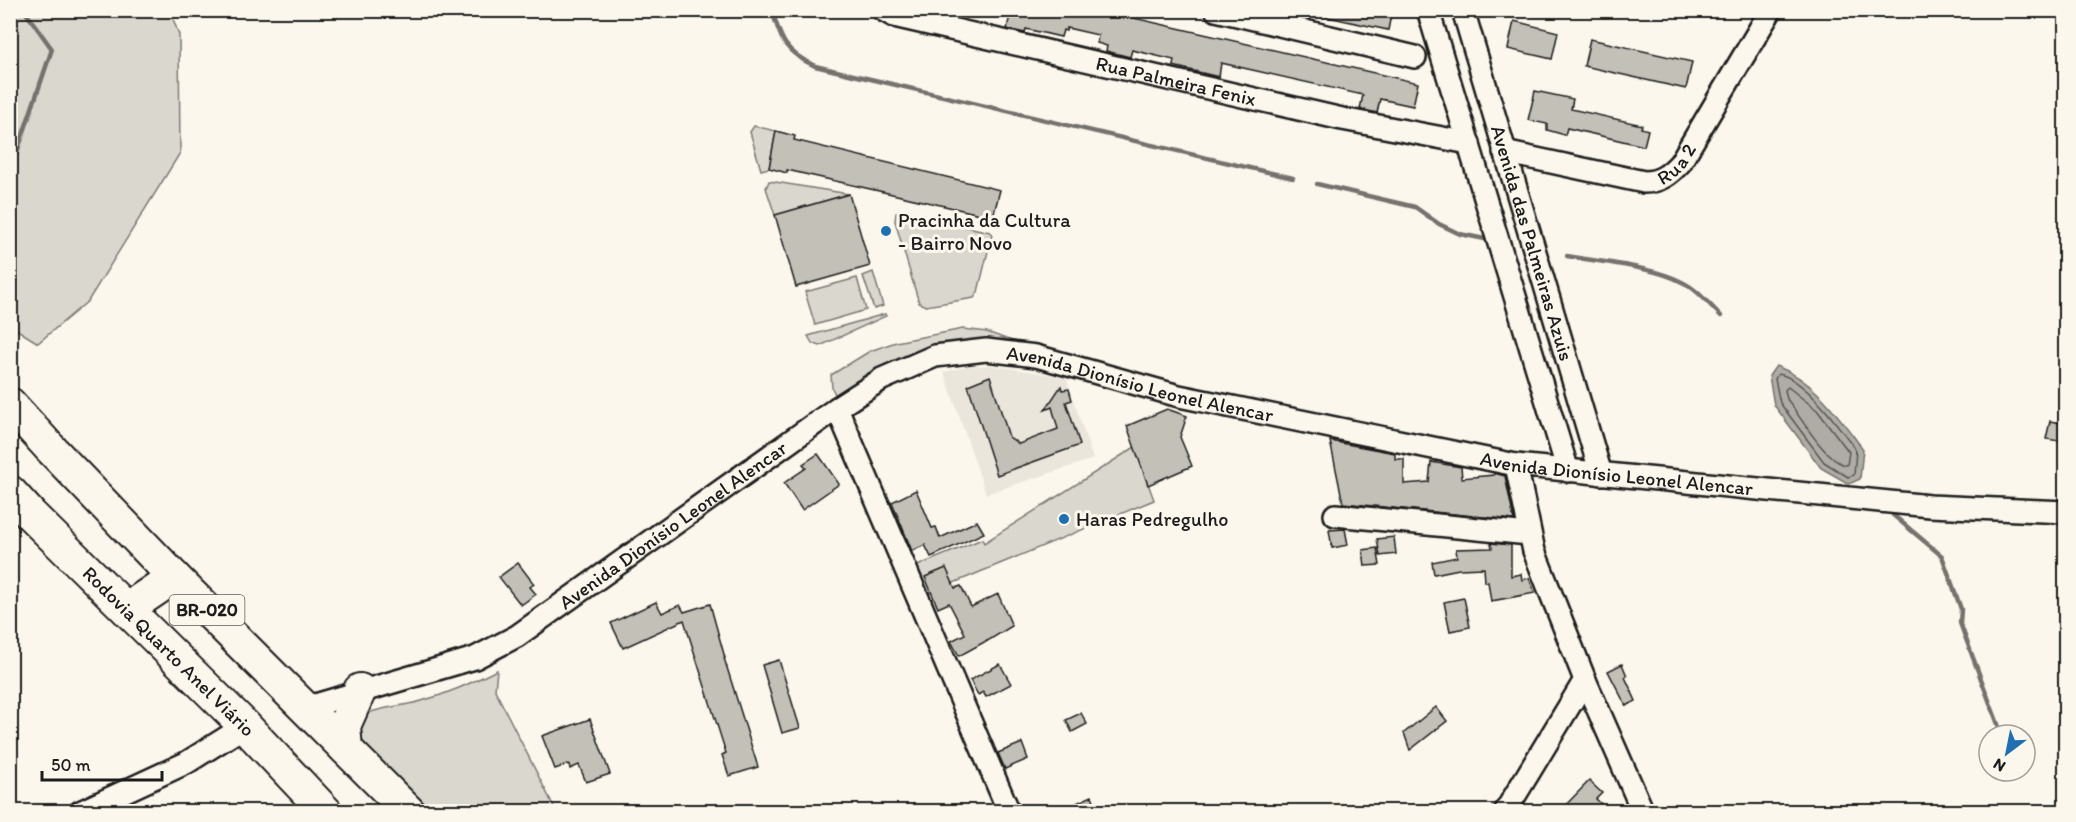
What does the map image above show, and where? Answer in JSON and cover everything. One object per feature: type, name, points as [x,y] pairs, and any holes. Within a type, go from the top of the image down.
[{"type":"highway","name":"BR-020","points":[[10,404],[174,577],[407,811]]},
{"type":"highway","name":"Rodovia Quarto Anel Viário","points":[[10,492],[245,726],[327,812]]},
{"type":"highway","points":[[127,609],[174,577]]},
{"type":"highway","points":[[346,749],[344,726],[360,690]]},
{"type":"street","name":"Rua Palmeira Fenix","points":[[884,10],[894,16],[1330,116],[1468,143]]},
{"type":"street","points":[[1216,10],[1415,57]]},
{"type":"street","name":"Avenida das Palmeiras Azuis","points":[[1428,10],[1568,471]]},
{"type":"street","name":"Avenida das Palmeiras Azuis","points":[[1462,10],[1601,474]]},
{"type":"street","name":"Rua 2","points":[[1504,152],[1644,182],[1665,177],[1680,163],[1771,10]]},
{"type":"street","name":"Avenida Dionísio Leonel Alencar","points":[[305,708],[475,658],[518,636],[837,408],[882,379],[935,356],[986,350],[1036,356],[1179,396],[1516,465],[1930,506],[2066,512]]},
{"type":"street","points":[[837,408],[1009,812]]},
{"type":"street","points":[[1516,465],[1529,534],[1541,570],[1585,680],[1643,812]]},
{"type":"street","points":[[1335,515],[1529,534]]},
{"type":"street","points":[[1504,812],[1585,680]]},
{"type":"street","points":[[80,812],[186,763],[245,726]]},
{"type":"shaded area","points":[[10,11],[170,11],[179,35],[180,153],[88,301],[38,343],[11,326]]},
{"type":"shaded area","points":[[754,126],[776,131],[769,168],[761,170],[750,132]]},
{"type":"shaded area","points":[[769,181],[849,194],[775,215],[766,188]]},
{"type":"shaded area","points":[[896,213],[990,232],[992,235],[978,292],[974,298],[926,306],[919,303],[895,221]]},
{"type":"shaded area","points":[[873,272],[883,306],[874,309],[863,276]]},
{"type":"shaded area","points":[[857,278],[866,310],[815,325],[805,292]]},
{"type":"shaded area","points":[[885,314],[886,316],[820,346],[812,343],[808,336]]},
{"type":"shaded area","points":[[963,329],[987,332],[1017,343],[986,342],[838,400],[832,388],[831,375],[870,351],[896,342]]},
{"type":"shaded area","points":[[991,365],[1066,377],[1093,459],[986,494],[944,372],[968,366]]},
{"type":"shaded area","name":"Haras Pedregulho","points":[[1135,447],[1154,500],[927,594],[915,567],[982,539],[984,543]]},
{"type":"shaded area","points":[[497,670],[495,690],[556,811],[426,811],[355,737],[358,717],[439,696]]},
{"type":"water","points":[[1776,366],[1803,380],[1814,390],[1835,412],[1863,449],[1860,479],[1849,484],[1821,468],[1774,405],[1769,376]]},
{"type":"building","points":[[1011,10],[1099,10],[1418,83],[1413,106],[1380,99],[1377,113],[1360,109],[1363,95],[1221,63],[1219,77],[1173,66],[1174,60],[1132,50],[1130,57],[1106,51],[1107,46],[1097,43],[1098,35],[1067,28],[1066,31],[1063,30],[1061,37],[1026,29],[1025,33],[1007,29]]},
{"type":"building","points":[[1324,10],[1392,10],[1388,30],[1323,16]]},
{"type":"building","points":[[1514,21],[1558,32],[1552,59],[1508,49]]},
{"type":"building","points":[[1590,39],[1692,62],[1686,89],[1584,66]]},
{"type":"building","points":[[1535,91],[1573,99],[1571,109],[1642,125],[1641,128],[1648,130],[1644,146],[1567,128],[1565,135],[1547,130],[1547,124],[1528,120]]},
{"type":"building","points":[[776,131],[795,136],[794,140],[1000,190],[993,217],[787,170],[787,173],[769,168]]},
{"type":"building","points":[[849,194],[870,266],[796,287],[775,215]]},
{"type":"building","points":[[990,376],[1009,437],[1019,444],[1058,429],[1052,407],[1045,410],[1061,386],[1062,390],[1069,389],[1072,400],[1066,402],[1080,445],[997,475],[968,385]]},
{"type":"building","points":[[1167,409],[1187,416],[1180,437],[1192,466],[1148,485],[1127,426]]},
{"type":"building","points":[[2050,421],[2066,424],[2066,442],[2046,439]]},
{"type":"building","points":[[1330,441],[1395,453],[1395,459],[1404,459],[1404,484],[1429,482],[1431,462],[1461,467],[1462,478],[1494,475],[1494,473],[1505,476],[1514,520],[1343,503]]},
{"type":"building","points":[[818,454],[839,484],[802,510],[784,483],[806,468],[803,464]]},
{"type":"building","points":[[916,490],[932,528],[936,527],[940,538],[977,521],[984,533],[931,557],[925,545],[912,551],[892,502]]},
{"type":"building","points":[[1345,529],[1348,545],[1332,548],[1329,530]]},
{"type":"building","points":[[1394,537],[1396,554],[1380,556],[1377,539]]},
{"type":"building","points":[[1491,543],[1511,545],[1511,576],[1521,574],[1522,580],[1529,578],[1535,593],[1491,601],[1488,582],[1485,582],[1484,568],[1459,569],[1434,574],[1432,562],[1457,557],[1456,549],[1492,548]]},
{"type":"building","points":[[1377,548],[1380,565],[1365,566],[1363,550]]},
{"type":"building","points":[[518,563],[534,584],[530,587],[536,594],[521,605],[499,577]]},
{"type":"building","points":[[946,568],[955,588],[961,586],[971,607],[998,594],[1012,626],[959,656],[951,641],[965,634],[949,603],[938,608],[925,577]]},
{"type":"building","points":[[1464,598],[1470,627],[1450,631],[1444,602]]},
{"type":"building","points":[[656,602],[662,613],[680,605],[684,612],[710,604],[724,658],[758,767],[729,776],[722,755],[726,753],[684,620],[623,648],[611,623]]},
{"type":"building","points":[[779,660],[800,728],[782,733],[762,665]]},
{"type":"building","points":[[1000,664],[1011,684],[986,697],[983,692],[978,695],[970,680]]},
{"type":"building","points":[[1622,664],[1636,701],[1626,706],[1608,671]]},
{"type":"building","points":[[1436,707],[1447,721],[1410,750],[1404,733]]},
{"type":"building","points":[[1081,713],[1087,724],[1072,732],[1066,720]]},
{"type":"building","points":[[590,719],[610,774],[586,782],[579,765],[570,769],[569,764],[555,769],[542,736]]},
{"type":"building","points":[[1022,743],[1028,759],[1005,769],[998,753]]},
{"type":"building","points":[[1589,781],[1602,793],[1596,799],[1610,812],[1559,812]]},
{"type":"building","points":[[1092,796],[1099,812],[1057,812]]},
{"type":"waterway","points":[[10,173],[52,49],[24,10]]},
{"type":"waterway","points":[[772,10],[778,30],[786,44],[797,56],[815,66],[1293,178]]},
{"type":"waterway","points":[[1317,184],[1415,207],[1439,224],[1460,234],[1485,239]]},
{"type":"waterway","points":[[1567,256],[1657,272],[1670,277],[1693,289],[1721,316]]},
{"type":"waterway","points":[[1893,515],[1942,556],[1961,609],[1960,623],[1998,723]]},
{"type":"place","name":"Pracinha da Cultura - Bairro Novo","points":[[886,231]]},
{"type":"place","name":"Haras Pedregulho","points":[[1064,519]]}]
